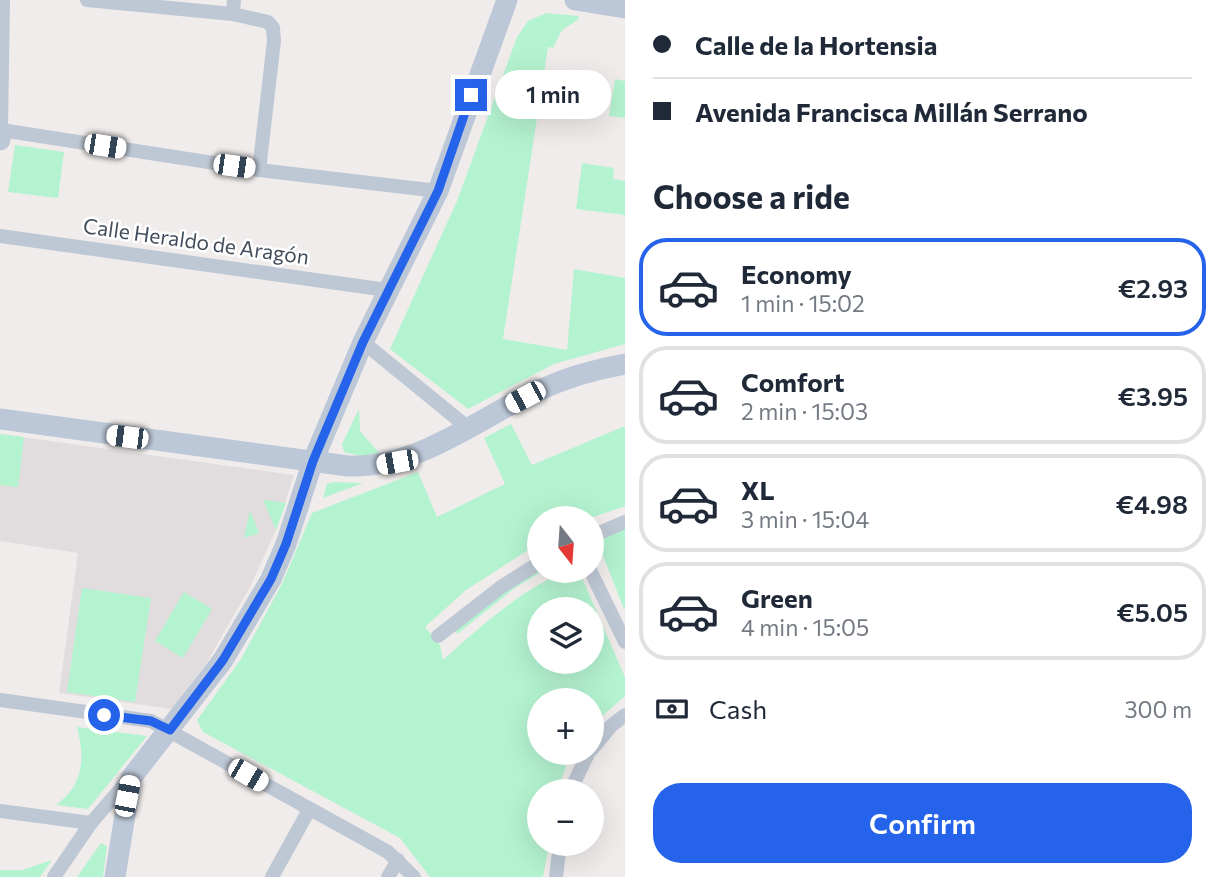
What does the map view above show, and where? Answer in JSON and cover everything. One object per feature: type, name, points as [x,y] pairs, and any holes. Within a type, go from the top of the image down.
[{"type":"street","points":[[3,0],[0,133],[260,170],[438,191]]},
{"type":"street","points":[[88,0],[233,7],[271,25],[274,33],[260,170]]},
{"type":"street","points":[[54,877],[91,823],[170,730],[249,620],[286,544],[313,461],[363,342],[438,191],[507,0]]},
{"type":"street","points":[[575,0],[625,8]]},
{"type":"street","name":"Calle Heraldo de Aragón","points":[[0,236],[387,290]]},
{"type":"street","points":[[363,342],[467,427]]},
{"type":"street","points":[[0,419],[361,466],[397,462],[538,390],[571,377],[625,364]]},
{"type":"street","points":[[604,531],[625,522]]},
{"type":"street","points":[[438,636],[500,587],[527,570]]},
{"type":"street","points":[[596,583],[625,642]]},
{"type":"street","points":[[0,700],[151,721],[398,860],[414,877]]},
{"type":"street","points":[[604,737],[625,715]]},
{"type":"street","points":[[115,877],[131,778]]},
{"type":"street","points":[[272,877],[309,810]]},
{"type":"street","points":[[0,811],[91,823]]},
{"type":"street","points":[[556,877],[559,856]]},
{"type":"street","points":[[388,877],[398,860]]},
{"type":"shaded area","points":[[0,434],[294,475],[276,530],[250,587],[207,662],[172,709],[59,693],[78,553],[0,541]]},
{"type":"green space","points":[[546,13],[579,16],[578,20],[562,30],[553,48],[548,47],[503,339],[567,350],[574,269],[625,278],[625,344],[554,364],[468,409],[390,349],[457,201],[517,37],[528,21]]},
{"type":"green space","points":[[615,79],[625,81],[625,118],[609,116]]},
{"type":"green space","points":[[15,145],[64,152],[58,198],[8,192]]},
{"type":"green space","points":[[582,163],[614,168],[613,179],[625,181],[625,215],[576,209]]},
{"type":"green space","points":[[359,409],[360,431],[379,453],[360,456],[344,452],[342,444]]},
{"type":"green space","points":[[511,424],[532,465],[625,426],[625,506],[604,513],[604,506],[527,506],[527,551],[466,590],[425,627],[440,645],[443,660],[507,606],[543,583],[584,583],[590,597],[527,597],[527,674],[604,674],[604,629],[625,677],[625,696],[604,714],[604,688],[527,688],[527,765],[567,765],[561,779],[527,779],[527,856],[547,856],[543,877],[430,877],[400,838],[203,732],[197,720],[241,659],[282,584],[312,513],[418,472],[437,517],[505,484],[484,438]]},
{"type":"green space","points":[[0,434],[24,437],[18,487],[0,485]]},
{"type":"green space","points":[[363,483],[323,498],[327,484]]},
{"type":"green space","points":[[263,500],[286,503],[276,530]]},
{"type":"green space","points":[[250,510],[259,533],[244,538]]},
{"type":"green space","points":[[625,526],[625,609],[604,558],[604,535]]},
{"type":"green space","points":[[527,577],[527,581],[457,634],[454,630],[489,601]]},
{"type":"green space","points":[[82,588],[151,598],[135,702],[67,692]]},
{"type":"green space","points":[[184,592],[212,609],[183,658],[155,641]]},
{"type":"green space","points":[[77,727],[147,736],[88,809],[56,805],[72,789],[80,770],[81,749]]},
{"type":"green space","points":[[101,843],[107,846],[103,877],[77,877]]},
{"type":"green space","points":[[52,860],[40,877],[0,877],[0,870],[22,870]]},
{"type":"route","points":[[104,715],[151,721],[170,730],[223,660],[249,620],[286,544],[313,461],[363,342],[438,191],[471,95]]}]
